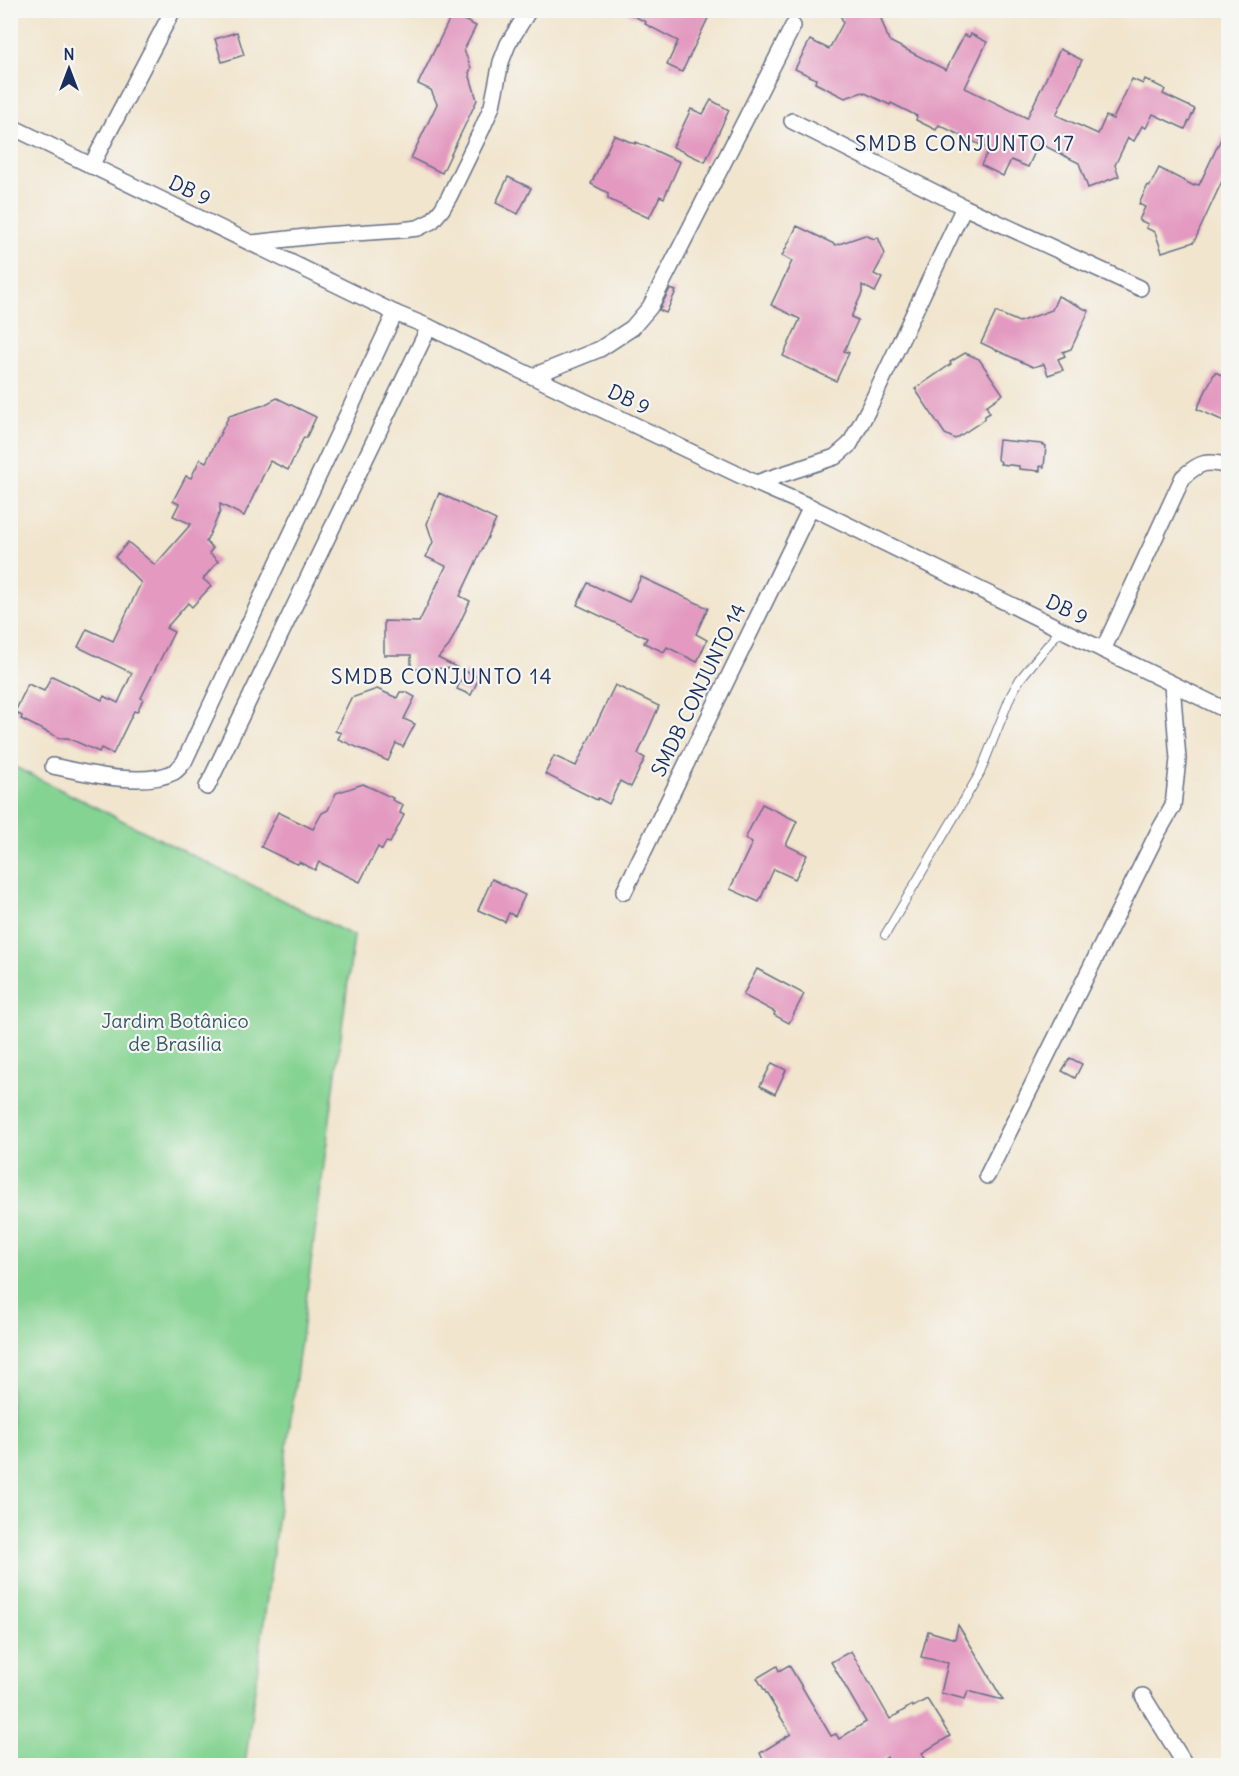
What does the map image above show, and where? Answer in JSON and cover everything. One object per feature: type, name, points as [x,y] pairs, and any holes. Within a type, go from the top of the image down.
[{"type":"street","points":[[91,166],[172,10]]},
{"type":"street","points":[[252,243],[324,235],[401,231],[417,228],[432,221],[449,197],[482,129],[492,106],[501,62],[508,44],[529,10]]},
{"type":"street","points":[[533,376],[600,349],[632,328],[650,307],[793,26]]},
{"type":"street","points":[[792,121],[964,207],[1140,288]]},
{"type":"street","name":"DB 9","points":[[10,126],[394,314],[429,327],[810,507],[1228,711]]},
{"type":"street","points":[[756,483],[835,457],[850,444],[964,207]]},
{"type":"street","points":[[53,766],[98,776],[148,778],[176,771],[184,762],[394,314]]},
{"type":"street","points":[[207,787],[429,327]]},
{"type":"street","points":[[1103,650],[1183,477],[1195,466],[1213,462],[1228,466]]},
{"type":"street","name":"SMDB CONJUNTO 14","points":[[624,892],[810,507]]},
{"type":"street","points":[[987,1176],[1173,806],[1178,759],[1172,684]]},
{"type":"street","points":[[1143,1696],[1186,1766]]},
{"type":"lane","points":[[885,935],[980,773],[1020,679],[1061,629]]},
{"type":"green space","name":"Jardim Botânico de Brasília","points":[[11,765],[354,936],[245,1765],[11,1765]]},
{"type":"building","points":[[622,10],[712,10],[682,72],[667,65],[678,41]]},
{"type":"building","points":[[839,10],[878,10],[889,41],[946,70],[964,35],[969,37],[971,34],[987,42],[965,88],[1027,118],[1060,49],[1082,60],[1056,115],[1098,134],[1106,116],[1113,119],[1132,79],[1143,84],[1145,79],[1165,89],[1163,94],[1195,109],[1185,129],[1153,114],[1146,128],[1142,126],[1134,141],[1128,138],[1115,165],[1119,176],[1088,188],[1079,163],[1039,143],[1028,167],[1011,160],[1003,176],[981,165],[989,149],[939,125],[936,130],[916,120],[917,116],[863,92],[845,98],[815,83],[816,79],[795,69],[810,40],[829,49],[843,23]]},
{"type":"building","points":[[452,14],[476,26],[464,50],[471,68],[469,73],[477,100],[442,173],[411,158],[437,104],[431,90],[418,84]]},
{"type":"building","points":[[237,32],[244,55],[222,62],[215,39]]},
{"type":"building","points":[[711,100],[729,110],[705,162],[673,147],[691,109],[703,114]]},
{"type":"building","points":[[1228,124],[1228,168],[1194,242],[1162,252],[1155,232],[1146,228],[1148,224],[1139,220],[1145,207],[1139,204],[1148,185],[1150,186],[1159,168],[1194,186],[1199,185]]},
{"type":"building","points":[[614,135],[635,144],[636,142],[680,162],[664,198],[660,196],[649,218],[608,199],[608,193],[591,184]]},
{"type":"building","points":[[508,177],[531,188],[518,214],[496,203]]},
{"type":"building","points":[[797,226],[836,245],[865,235],[874,239],[878,237],[885,254],[874,274],[882,278],[875,292],[862,285],[862,293],[851,317],[858,320],[844,351],[849,353],[836,381],[783,356],[800,319],[771,305],[792,261],[782,256]]},
{"type":"building","points":[[670,289],[676,291],[666,313],[659,310]]},
{"type":"building","points":[[1058,296],[1089,311],[1071,349],[1063,352],[1065,356],[1058,359],[1063,370],[1048,375],[1044,364],[1033,367],[981,343],[996,312],[1019,322],[1052,310]]},
{"type":"building","points":[[965,353],[979,359],[1003,394],[986,406],[990,413],[985,416],[985,419],[955,439],[945,434],[915,389]]},
{"type":"building","points":[[1215,372],[1228,378],[1228,423],[1197,409]]},
{"type":"building","points":[[277,398],[316,417],[288,470],[270,461],[244,516],[220,504],[220,512],[206,542],[213,548],[209,553],[218,561],[203,579],[211,586],[192,607],[188,603],[166,628],[174,632],[141,698],[143,699],[137,712],[134,711],[113,754],[101,748],[99,752],[68,738],[59,738],[21,719],[22,716],[15,712],[28,684],[44,691],[52,676],[102,700],[104,696],[118,703],[132,673],[78,647],[87,629],[113,641],[141,583],[115,557],[128,542],[155,565],[191,524],[173,516],[179,504],[173,501],[186,476],[191,478],[200,459],[206,462],[229,416],[264,405]]},
{"type":"building","points":[[999,440],[1046,446],[1044,467],[1040,466],[1040,471],[1000,464],[1001,462],[997,459]]},
{"type":"building","points":[[439,493],[496,520],[460,596],[470,601],[449,646],[438,658],[458,668],[411,669],[411,655],[384,655],[384,621],[419,622],[446,566],[426,557],[433,542],[427,524]]},
{"type":"building","points":[[641,577],[708,608],[696,634],[707,640],[697,662],[667,647],[664,652],[644,643],[647,638],[577,605],[588,583],[629,602]]},
{"type":"building","points":[[465,671],[479,678],[471,695],[457,689]]},
{"type":"building","points":[[615,685],[659,706],[638,754],[645,758],[631,787],[620,781],[609,804],[545,774],[554,756],[576,766]]},
{"type":"building","points":[[377,689],[397,698],[400,692],[406,692],[415,697],[404,719],[415,724],[403,747],[396,743],[388,761],[338,739],[341,733],[335,731],[351,698]]},
{"type":"building","points":[[363,784],[403,805],[400,813],[404,815],[390,843],[386,842],[382,850],[378,847],[360,882],[319,862],[315,870],[261,847],[278,812],[313,829],[322,813],[328,810],[336,793]]},
{"type":"building","points":[[762,804],[797,821],[786,845],[807,855],[795,879],[774,869],[759,902],[730,889],[752,843],[745,839]]},
{"type":"building","points":[[492,879],[525,895],[515,916],[509,913],[505,922],[478,910]]},
{"type":"building","points":[[757,969],[804,994],[789,1023],[774,1015],[775,1012],[743,995]]},
{"type":"building","points":[[1070,1058],[1082,1064],[1075,1078],[1062,1071]]},
{"type":"building","points":[[772,1063],[786,1070],[775,1094],[760,1086]]},
{"type":"building","points":[[958,1625],[1003,1700],[968,1691],[965,1699],[941,1693],[948,1663],[921,1657],[928,1631],[955,1639]]},
{"type":"building","points":[[851,1651],[890,1719],[912,1705],[913,1707],[927,1699],[950,1736],[922,1753],[929,1766],[892,1766],[887,1757],[874,1766],[766,1766],[760,1753],[791,1734],[757,1678],[777,1666],[779,1671],[789,1665],[831,1736],[836,1734],[839,1739],[866,1722],[831,1662]]},
{"type":"district","name":"SMDB CONJUNTO 17","points":[[965,143]]},
{"type":"district","name":"SMDB CONJUNTO 14","points":[[442,676]]}]
